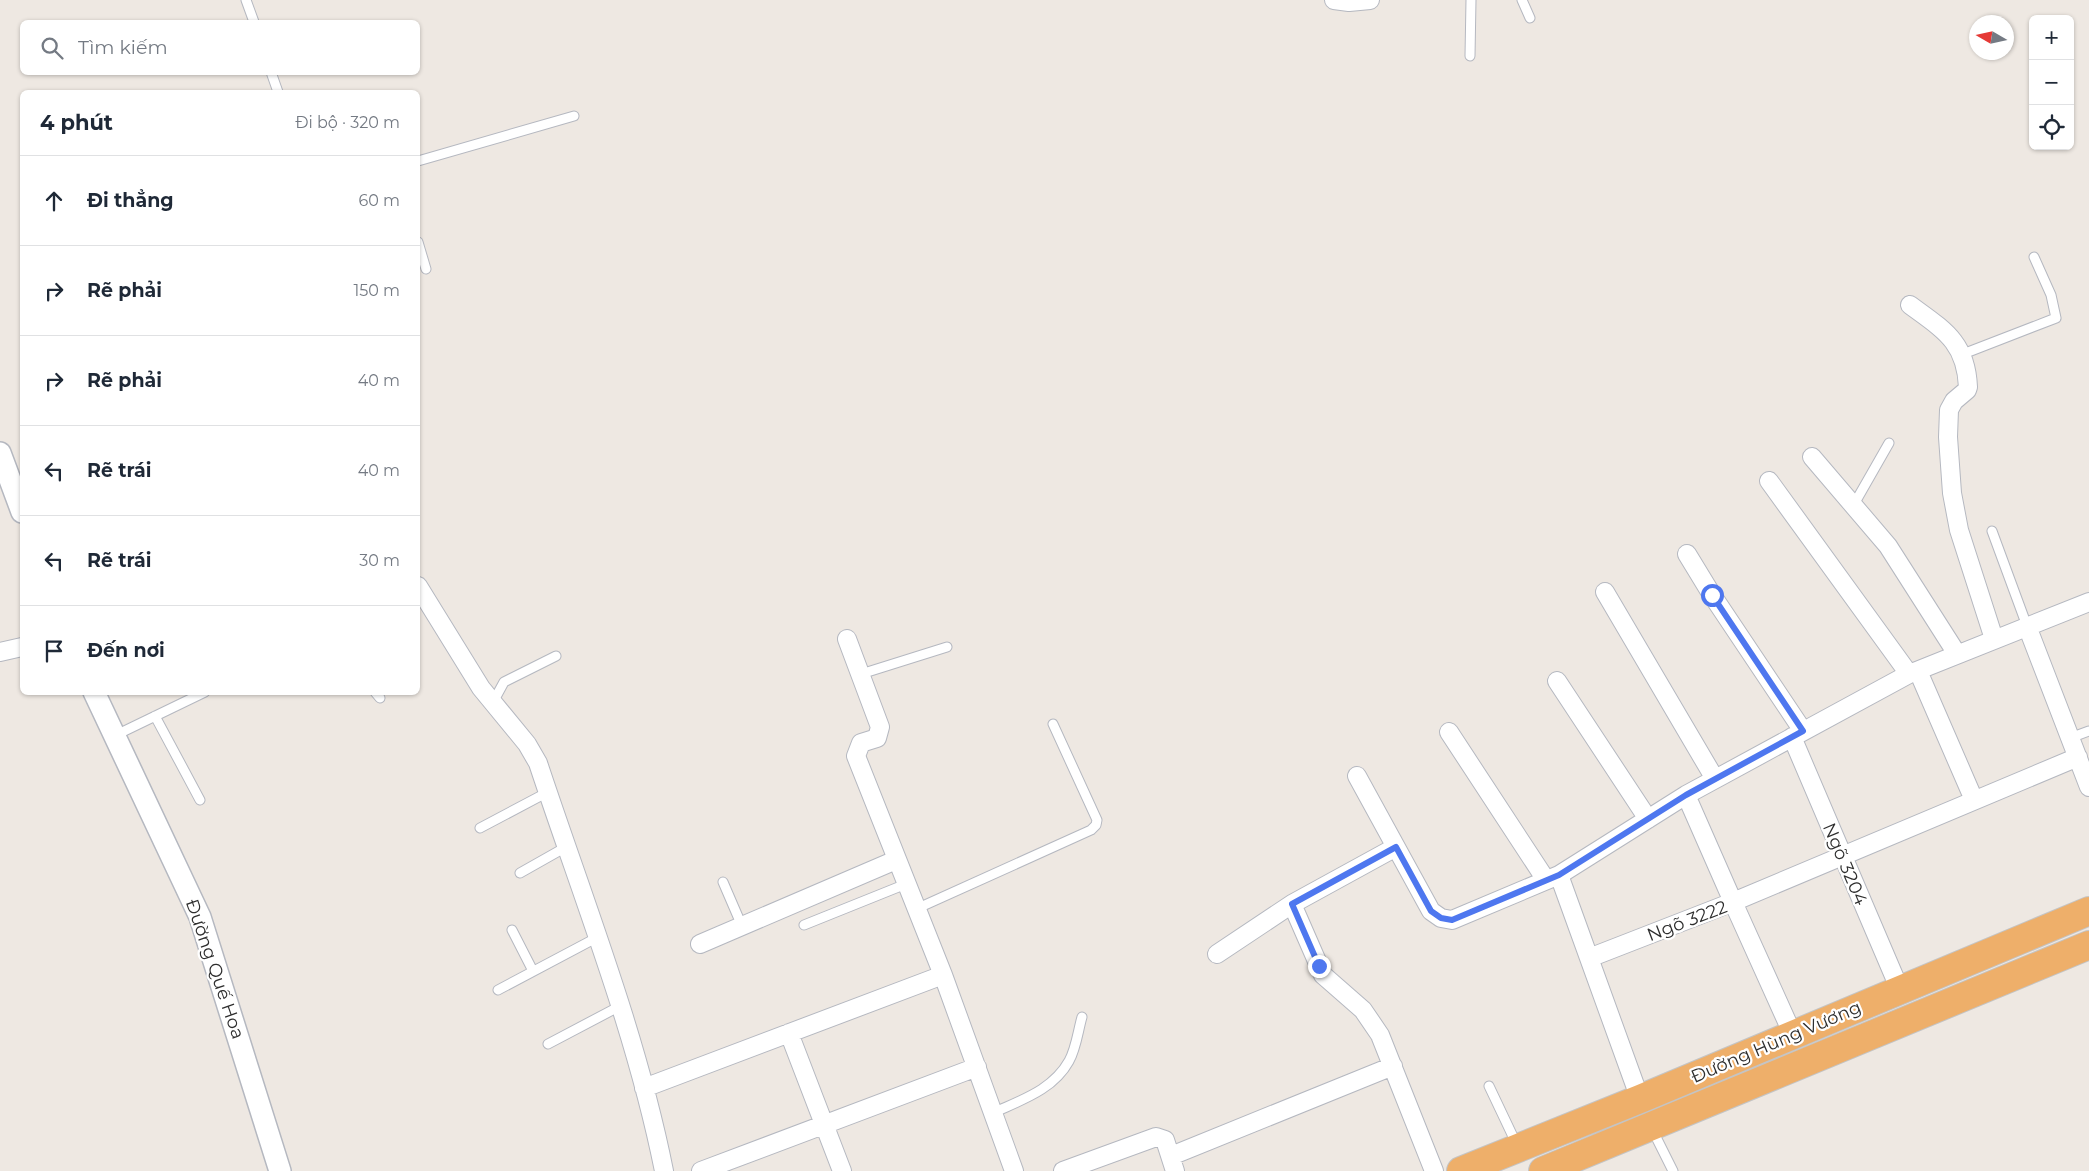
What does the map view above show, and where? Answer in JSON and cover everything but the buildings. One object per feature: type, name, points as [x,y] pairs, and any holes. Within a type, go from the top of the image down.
[{"type":"highway","name":"Đường Hùng Vương","points":[[1461,1171],[2089,911]]},
{"type":"highway","name":"Đường Hùng Vương","points":[[1545,1171],[2089,945]]},
{"type":"street","points":[[1334,0],[1349,2],[1370,0]]},
{"type":"street","points":[[1910,306],[1935,324],[1956,343],[1963,354],[1968,387],[1954,401],[1949,410],[1948,437],[1952,493],[1960,530],[1994,639]]},
{"type":"street","points":[[0,453],[20,507]]},
{"type":"street","points":[[1812,457],[1888,546],[1957,654]]},
{"type":"street","points":[[1770,481],[1914,672],[1974,800]]},
{"type":"street","name":"Ngõ 3204","points":[[1687,554],[1798,734],[1842,857],[1900,990]]},
{"type":"street","points":[[420,589],[492,704],[527,744],[538,764],[622,1005],[664,1171]]},
{"type":"street","points":[[1605,592],[1715,779]]},
{"type":"street","points":[[1357,776],[1431,911],[1441,918],[1452,920],[1552,878],[1686,795],[1914,672],[2089,602]]},
{"type":"street","points":[[2027,626],[2089,787]]},
{"type":"street","points":[[847,639],[880,727],[877,738],[861,744],[856,756],[943,975],[1014,1171]]},
{"type":"street","points":[[0,652],[20,647]]},
{"type":"street","points":[[1557,681],[1648,819]]},
{"type":"street","name":"Đường Quế Hoa","points":[[95,695],[200,917],[280,1171]]},
{"type":"street","points":[[1449,732],[1552,878],[1589,958],[1640,1098]]},
{"type":"street","points":[[1686,795],[1733,902],[2078,757]]},
{"type":"street","points":[[1217,954],[1292,904],[1396,847]]},
{"type":"street","points":[[700,944],[896,860]]},
{"type":"street","name":"Ngõ 3222","points":[[1589,958],[1733,902],[1793,1034]]},
{"type":"street","points":[[1292,904],[1323,976],[1369,1017],[1380,1035],[1434,1171]]},
{"type":"street","points":[[644,1088],[943,975]]},
{"type":"street","points":[[789,1034],[842,1171]]},
{"type":"street","points":[[1063,1171],[1156,1137],[1166,1140],[1173,1163],[1393,1066]]},
{"type":"street","points":[[701,1171],[976,1067]]},
{"type":"street","points":[[1526,1145],[1545,1171]]},
{"type":"lane","points":[[246,0],[253,20]]},
{"type":"lane","points":[[1470,56],[1471,0]]},
{"type":"lane","points":[[1522,0],[1530,18]]},
{"type":"lane","points":[[272,75],[277,90]]},
{"type":"lane","points":[[420,160],[574,116]]},
{"type":"lane","points":[[420,249],[426,269]]},
{"type":"lane","points":[[1963,354],[2056,318],[2051,295],[2034,257]]},
{"type":"lane","points":[[1852,506],[1889,443]]},
{"type":"lane","points":[[1992,530],[2027,626]]},
{"type":"lane","points":[[861,674],[947,647]]},
{"type":"lane","points":[[492,704],[504,682],[556,656]]},
{"type":"lane","points":[[114,736],[200,695]]},
{"type":"lane","points":[[155,716],[200,800]]},
{"type":"lane","points":[[916,909],[1091,830],[1096,825],[1097,820],[1053,724]]},
{"type":"lane","points":[[2070,738],[2089,731]]},
{"type":"lane","points":[[480,828],[548,792]]},
{"type":"lane","points":[[520,873],[566,847]]},
{"type":"lane","points":[[723,882],[742,926]]},
{"type":"lane","points":[[804,925],[906,884]]},
{"type":"lane","points":[[512,930],[533,971]]},
{"type":"lane","points":[[498,990],[598,937]]},
{"type":"lane","points":[[548,1044],[622,1005]]},
{"type":"lane","points":[[994,1113],[1040,1092],[1058,1076],[1069,1060],[1082,1017]]},
{"type":"lane","points":[[1489,1086],[1526,1145]]},
{"type":"lane","points":[[1651,1126],[1673,1171]]},
{"type":"route","points":[[1319,966],[1292,904],[1396,847],[1431,911],[1441,918],[1452,920],[1559,875],[1686,795],[1803,731],[1712,595]]}]
